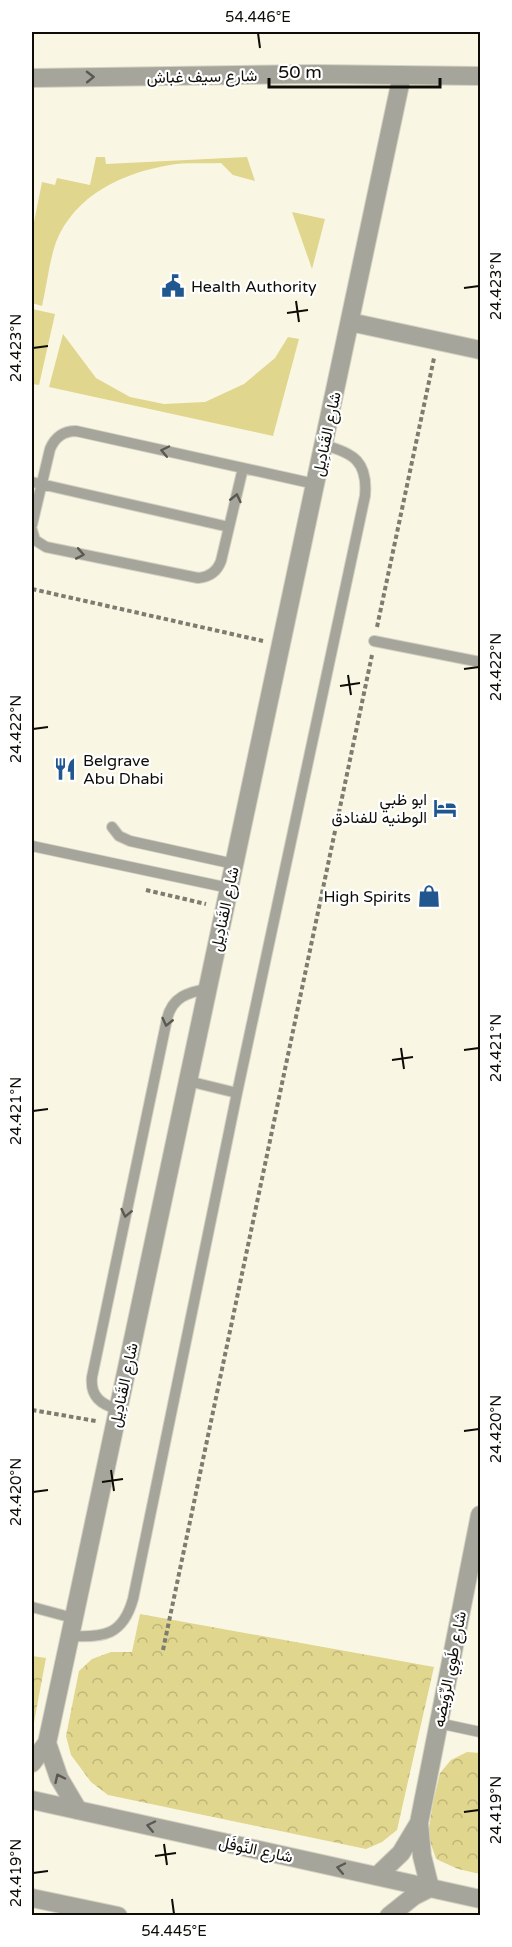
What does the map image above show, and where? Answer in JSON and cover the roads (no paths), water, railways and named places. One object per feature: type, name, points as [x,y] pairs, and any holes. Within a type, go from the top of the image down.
[{"type":"street","name":"شارع سيف غباش","points":[[33,78],[316,74],[480,76]]},
{"type":"street","name":"شارع القَنادِيل","points":[[32,1763],[47,1743],[402,75]]},
{"type":"street","points":[[350,322],[480,350]]},
{"type":"street","name":"شارع طَوِي الرِّوَيضه","points":[[430,1888],[422,1856],[419,1823],[480,1515]]},
{"type":"street","points":[[47,1743],[59,1778],[78,1810]]},
{"type":"street","name":"شارع النَّوفَل","points":[[32,1800],[480,1899]]},
{"type":"street","name":"شارع طَوِي الرِّوَيضه","points":[[377,1876],[401,1853],[419,1823]]},
{"type":"street","points":[[389,1916],[407,1900],[430,1888]]},
{"type":"street","points":[[32,1898],[118,1916]]},
{"type":"lane","points":[[243,468],[219,567],[210,575],[198,578],[46,547],[35,540],[32,528],[37,484],[52,444],[61,434],[68,431],[76,431],[243,468],[315,484]]},
{"type":"lane","points":[[70,1636],[94,1638],[107,1634],[120,1625],[129,1612],[365,496],[366,480],[362,466],[341,450],[324,445]]},
{"type":"lane","points":[[37,484],[229,526]]},
{"type":"lane","points":[[374,641],[480,662]]},
{"type":"lane","points":[[112,827],[119,836],[130,841],[234,864]]},
{"type":"lane","points":[[32,846],[229,888]]},
{"type":"lane","points":[[116,1416],[96,1397],[92,1377],[167,1019],[172,1006],[184,994],[208,989]]},
{"type":"lane","points":[[188,1081],[237,1093]]},
{"type":"lane","points":[[32,1608],[73,1618]]},
{"type":"lane","points":[[438,1722],[480,1732]]},
{"type":"place","name":"Health Authority","points":[[173,286]]},
{"type":"place","name":"Belgrave Abu Dhabi","points":[[65,769]]},
{"type":"place","name":"ابو ظبي الوطنيه للفنادق","points":[[445,808]]},
{"type":"place","name":"High Spirits","points":[[429,896]]}]
